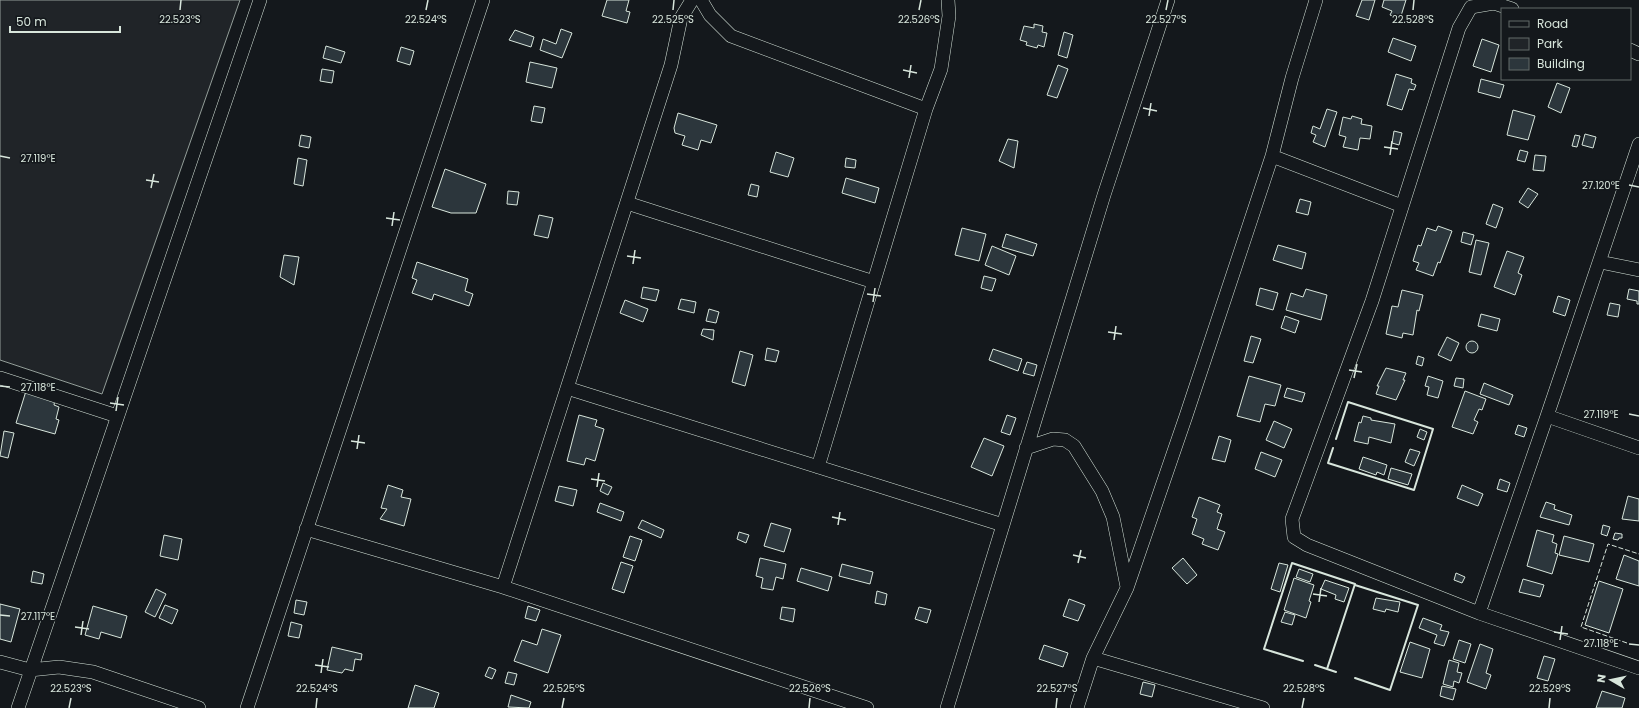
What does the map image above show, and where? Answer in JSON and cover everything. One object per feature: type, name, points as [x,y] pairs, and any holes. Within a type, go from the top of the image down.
[{"type":"street","points":[[18,708],[260,0]]},
{"type":"street","points":[[247,708],[484,0]]},
{"type":"street","points":[[503,587],[671,66],[681,18],[692,0]]},
{"type":"street","points":[[701,0],[710,15],[731,36],[926,109]]},
{"type":"street","points":[[818,467],[926,109],[941,69],[949,16],[948,0]]},
{"type":"street","points":[[947,708],[1104,195],[1168,0]]},
{"type":"street","points":[[1077,708],[1093,658],[1127,588],[1272,156],[1292,78],[1316,0]]},
{"type":"street","points":[[1509,8],[1494,3],[1471,7],[1459,28],[1372,301],[1292,519],[1294,537],[1307,545],[1479,614],[1639,668]]},
{"type":"street","points":[[1479,614],[1639,144]]},
{"type":"street","points":[[1272,156],[1402,206]]},
{"type":"street","points":[[627,204],[874,282]]},
{"type":"street","points":[[1600,262],[1639,270]]},
{"type":"street","points":[[0,378],[117,416]]},
{"type":"street","points":[[567,388],[1003,525]]},
{"type":"street","points":[[1546,416],[1639,448]]},
{"type":"street","points":[[1026,448],[1053,439],[1065,440],[1074,446],[1102,491],[1113,517],[1127,588]]},
{"type":"street","points":[[306,529],[503,587],[866,708]]},
{"type":"street","points":[[1093,658],[1263,708]]},
{"type":"street","points":[[0,662],[30,670],[59,667],[93,672],[199,708]]},
{"type":"green space","points":[[0,0],[240,0],[102,394],[0,360]]},
{"type":"building","points":[[607,0],[629,0],[626,11],[630,12],[627,23],[602,16]]},
{"type":"building","points":[[1362,0],[1375,0],[1369,20],[1356,16]]},
{"type":"building","points":[[1384,0],[1406,0],[1400,19],[1390,15],[1392,11],[1382,7]]},
{"type":"building","points":[[1034,24],[1043,26],[1042,32],[1047,33],[1044,47],[1038,45],[1037,48],[1026,45],[1027,42],[1020,40],[1024,26],[1034,28]]},
{"type":"building","points":[[561,29],[572,33],[562,58],[540,50],[543,39],[556,44]]},
{"type":"building","points":[[515,30],[534,37],[531,47],[509,40]]},
{"type":"building","points":[[1064,32],[1073,35],[1067,58],[1058,55]]},
{"type":"building","points":[[1393,38],[1416,46],[1411,61],[1388,52]]},
{"type":"building","points":[[1482,39],[1499,45],[1491,72],[1473,66]]},
{"type":"building","points":[[326,46],[345,52],[341,63],[323,58]]},
{"type":"building","points":[[401,47],[414,51],[410,65],[397,61]]},
{"type":"building","points":[[530,62],[557,68],[552,88],[526,82]]},
{"type":"building","points":[[1058,65],[1068,69],[1057,98],[1047,95]]},
{"type":"building","points":[[322,69],[334,71],[332,83],[320,81]]},
{"type":"building","points":[[1396,74],[1412,79],[1411,83],[1416,85],[1414,90],[1409,89],[1402,110],[1387,105]]},
{"type":"building","points":[[1481,79],[1504,85],[1500,98],[1478,92]]},
{"type":"building","points":[[1557,83],[1570,88],[1561,113],[1548,107]]},
{"type":"building","points":[[534,106],[545,108],[542,123],[531,121]]},
{"type":"building","points":[[1327,109],[1337,112],[1325,147],[1313,142],[1316,135],[1311,133],[1313,126],[1320,129]]},
{"type":"building","points":[[1513,110],[1535,116],[1528,140],[1507,135]]},
{"type":"building","points":[[678,113],[717,125],[711,143],[701,140],[698,150],[682,145],[685,136],[675,133],[674,128]]},
{"type":"building","points":[[1352,116],[1362,119],[1361,124],[1372,126],[1370,139],[1360,138],[1358,150],[1343,147],[1346,137],[1339,135],[1343,117],[1351,119]]},
{"type":"building","points":[[1394,131],[1402,133],[1399,145],[1392,143]]},
{"type":"building","points":[[1585,134],[1596,137],[1593,148],[1582,145]]},
{"type":"building","points":[[301,135],[311,137],[309,148],[299,146]]},
{"type":"building","points":[[1575,135],[1580,136],[1577,147],[1572,146]]},
{"type":"building","points":[[1008,139],[1018,141],[1014,168],[999,161]]},
{"type":"building","points":[[1520,150],[1528,152],[1525,162],[1517,160]]},
{"type":"building","points":[[776,152],[794,158],[788,177],[770,172]]},
{"type":"building","points":[[1535,155],[1546,156],[1544,171],[1533,170]]},
{"type":"building","points":[[298,158],[307,160],[303,186],[294,184]]},
{"type":"building","points":[[846,158],[856,160],[855,168],[845,167]]},
{"type":"building","points":[[445,169],[486,184],[476,213],[451,213],[432,207]]},
{"type":"building","points":[[846,178],[879,188],[875,203],[842,193]]},
{"type":"building","points":[[751,184],[759,186],[757,197],[748,195]]},
{"type":"building","points":[[1528,188],[1538,194],[1528,208],[1519,202]]},
{"type":"building","points":[[508,191],[519,192],[517,205],[507,204]]},
{"type":"building","points":[[1300,199],[1311,202],[1308,215],[1296,212]]},
{"type":"building","points":[[1493,204],[1503,208],[1496,228],[1486,224]]},
{"type":"building","points":[[539,215],[553,218],[548,238],[534,235]]},
{"type":"building","points":[[1438,226],[1452,231],[1440,263],[1438,262],[1433,276],[1416,270],[1419,263],[1413,261],[1418,245],[1421,246],[1427,228],[1436,231]]},
{"type":"building","points":[[962,228],[986,234],[979,261],[955,255]]},
{"type":"building","points":[[1463,232],[1474,235],[1471,245],[1461,242]]},
{"type":"building","points":[[1006,234],[1037,244],[1033,256],[1002,247]]},
{"type":"building","points":[[1476,240],[1489,243],[1481,275],[1469,272]]},
{"type":"building","points":[[1278,245],[1306,253],[1302,269],[1273,260]]},
{"type":"building","points":[[992,246],[1016,256],[1009,275],[985,265]]},
{"type":"building","points":[[1507,251],[1524,257],[1518,273],[1522,275],[1515,295],[1494,287]]},
{"type":"building","points":[[284,255],[299,257],[294,285],[280,277]]},
{"type":"building","points":[[417,262],[468,279],[465,291],[473,294],[469,306],[434,294],[432,300],[412,293],[417,280],[412,278]]},
{"type":"building","points":[[984,276],[996,279],[992,291],[981,288]]},
{"type":"building","points":[[643,287],[659,290],[656,301],[641,298]]},
{"type":"building","points":[[1260,288],[1278,293],[1273,310],[1256,305]]},
{"type":"building","points":[[1306,289],[1327,295],[1321,320],[1286,310],[1291,293],[1303,297]]},
{"type":"building","points":[[1629,289],[1639,291],[1639,304],[1637,304],[1637,301],[1627,299]]},
{"type":"building","points":[[1402,290],[1423,295],[1419,311],[1417,310],[1413,335],[1403,333],[1402,338],[1386,334],[1392,306],[1398,307]]},
{"type":"building","points":[[1558,296],[1570,300],[1565,316],[1553,312]]},
{"type":"building","points":[[681,299],[696,302],[694,313],[678,309]]},
{"type":"building","points":[[625,300],[648,309],[643,322],[620,313]]},
{"type":"building","points":[[1610,303],[1620,305],[1618,317],[1607,315]]},
{"type":"building","points":[[709,309],[719,312],[716,323],[706,321]]},
{"type":"building","points":[[1481,314],[1500,319],[1497,331],[1478,326]]},
{"type":"building","points":[[1285,316],[1299,321],[1295,333],[1281,328]]},
{"type":"building","points":[[703,329],[714,330],[713,340],[701,335]]},
{"type":"building","points":[[1251,336],[1261,339],[1253,363],[1244,361]]},
{"type":"building","points":[[1447,337],[1459,343],[1451,361],[1438,355]]},
{"type":"building","points":[[1474,341],[1477,342],[1477,352],[1470,353],[1467,352],[1466,345],[1467,342]]},
{"type":"building","points":[[767,348],[779,351],[776,362],[765,360]]},
{"type":"building","points":[[993,349],[1022,359],[1018,371],[989,360]]},
{"type":"building","points":[[740,351],[753,355],[745,386],[732,382]]},
{"type":"building","points":[[1418,356],[1424,358],[1422,366],[1416,364]]},
{"type":"building","points":[[1027,362],[1037,365],[1034,376],[1023,373]]},
{"type":"building","points":[[1386,368],[1406,373],[1403,380],[1405,380],[1396,400],[1376,394],[1379,386],[1377,386]]},
{"type":"building","points":[[1249,376],[1281,385],[1275,406],[1265,404],[1260,422],[1237,416]]},
{"type":"building","points":[[1428,376],[1443,381],[1438,398],[1427,395],[1429,387],[1425,386]]},
{"type":"building","points":[[1456,378],[1464,379],[1463,388],[1454,386]]},
{"type":"building","points":[[1484,383],[1513,395],[1509,405],[1480,394]]},
{"type":"building","points":[[1287,388],[1305,393],[1302,402],[1284,397]]},
{"type":"building","points":[[26,391],[55,399],[54,405],[59,407],[56,419],[59,420],[55,434],[16,423]]},
{"type":"building","points":[[1465,391],[1486,399],[1482,410],[1479,409],[1474,420],[1478,422],[1473,434],[1452,427]]},
{"type":"building","points":[[579,415],[597,420],[595,426],[604,429],[595,461],[586,458],[584,465],[567,461]]},
{"type":"building","points":[[1007,415],[1016,418],[1010,435],[1001,432]]},
{"type":"building","points":[[1363,416],[1371,418],[1371,420],[1395,424],[1391,443],[1369,437],[1368,444],[1354,441],[1359,422],[1361,423]]},
{"type":"building","points":[[1274,421],[1292,429],[1284,448],[1266,440]]},
{"type":"building","points":[[1518,425],[1527,428],[1524,437],[1515,434]]},
{"type":"building","points":[[1420,429],[1427,432],[1424,440],[1417,437]]},
{"type":"building","points":[[4,431],[14,433],[8,458],[0,456]]},
{"type":"building","points":[[1219,436],[1231,440],[1225,462],[1212,459]]},
{"type":"building","points":[[984,438],[1004,446],[992,476],[971,467]]},
{"type":"building","points":[[1410,449],[1420,452],[1414,466],[1405,462]]},
{"type":"building","points":[[1261,452],[1282,460],[1275,477],[1255,469]]},
{"type":"building","points":[[1363,457],[1387,465],[1384,475],[1377,472],[1376,475],[1359,469]]},
{"type":"building","points":[[1391,468],[1412,474],[1408,485],[1388,479]]},
{"type":"building","points":[[1500,479],[1510,483],[1507,492],[1497,489]]},
{"type":"building","points":[[603,483],[612,487],[608,495],[600,491]]},
{"type":"building","points":[[388,485],[403,490],[401,497],[411,499],[404,526],[380,519],[387,509],[381,508]]},
{"type":"building","points":[[1462,485],[1483,494],[1478,506],[1457,498]]},
{"type":"building","points":[[559,486],[577,490],[573,506],[555,501]]},
{"type":"building","points":[[1628,496],[1639,499],[1639,521],[1622,519]]},
{"type":"building","points":[[1199,497],[1220,505],[1217,512],[1222,514],[1217,529],[1225,532],[1218,550],[1202,544],[1204,539],[1192,534],[1197,519],[1192,517]]},
{"type":"building","points":[[1546,502],[1555,505],[1554,509],[1572,515],[1569,525],[1540,517]]},
{"type":"building","points":[[600,503],[624,512],[621,521],[597,512]]},
{"type":"building","points":[[642,520],[664,530],[661,538],[638,528]]},
{"type":"building","points":[[771,523],[791,529],[784,552],[764,546]]},
{"type":"building","points":[[1603,525],[1610,527],[1607,536],[1601,534]]},
{"type":"building","points":[[1537,530],[1554,535],[1552,542],[1557,544],[1555,553],[1558,554],[1552,574],[1527,566]]},
{"type":"building","points":[[739,532],[749,535],[746,543],[737,539]]},
{"type":"building","points":[[1615,533],[1622,534],[1622,538],[1619,538],[1618,540],[1613,539]]},
{"type":"building","points":[[164,535],[182,539],[178,560],[160,556]]},
{"type":"building","points":[[630,536],[642,540],[635,561],[623,557]]},
{"type":"building","points":[[1564,536],[1594,544],[1589,562],[1559,555]]},
{"type":"building","points":[[1624,555],[1639,561],[1639,586],[1616,579]]},
{"type":"building","points":[[760,558],[786,564],[783,579],[776,577],[773,590],[761,588],[763,578],[756,576]]},
{"type":"building","points":[[1183,558],[1197,575],[1187,584],[1172,568]]},
{"type":"building","points":[[621,562],[633,566],[624,593],[612,589]]},
{"type":"building","points":[[1279,563],[1288,565],[1280,592],[1271,589]]},
{"type":"building","points":[[842,564],[873,572],[870,584],[839,576]]},
{"type":"building","points":[[801,568],[832,577],[828,591],[797,581]]},
{"type":"building","points":[[1299,569],[1313,574],[1310,582],[1296,577]]},
{"type":"building","points":[[33,571],[44,574],[42,584],[31,582]]},
{"type":"building","points":[[1456,573],[1465,577],[1462,583],[1454,580]]},
{"type":"building","points":[[1294,578],[1314,585],[1306,618],[1284,610]]},
{"type":"building","points":[[1523,579],[1544,585],[1540,597],[1519,592]]},
{"type":"building","points":[[1325,580],[1349,588],[1344,602],[1335,599],[1336,595],[1321,589]]},
{"type":"building","points":[[1599,581],[1623,589],[1609,633],[1585,625]]},
{"type":"building","points":[[156,589],[166,594],[155,617],[145,612]]},
{"type":"building","points":[[877,591],[887,594],[885,605],[875,603]]},
{"type":"building","points":[[1376,598],[1400,602],[1398,612],[1386,609],[1385,612],[1373,609]]},
{"type":"building","points":[[1069,599],[1085,605],[1078,621],[1063,616]]},
{"type":"building","points":[[296,600],[307,602],[304,615],[294,613]]},
{"type":"building","points":[[0,604],[20,609],[11,642],[0,639]]},
{"type":"building","points":[[165,605],[178,610],[172,624],[159,618]]},
{"type":"building","points":[[93,606],[127,616],[121,638],[101,632],[99,639],[85,635]]},
{"type":"building","points":[[528,606],[540,610],[536,621],[525,618]]},
{"type":"building","points":[[782,607],[795,609],[793,622],[780,619]]},
{"type":"building","points":[[919,607],[931,610],[927,623],[915,619]]},
{"type":"building","points":[[1285,612],[1295,615],[1292,625],[1281,622]]},
{"type":"building","points":[[1423,618],[1442,625],[1440,630],[1449,632],[1444,646],[1434,643],[1437,635],[1419,628]]},
{"type":"building","points":[[291,622],[302,625],[299,638],[288,636]]},
{"type":"building","points":[[542,629],[561,635],[548,673],[514,661],[522,640],[537,645]]},
{"type":"building","points":[[1459,640],[1471,644],[1465,663],[1453,659]]},
{"type":"building","points":[[1410,642],[1430,649],[1422,678],[1400,672]]},
{"type":"building","points":[[1480,644],[1493,649],[1486,673],[1491,675],[1486,689],[1467,682]]},
{"type":"building","points":[[1044,645],[1068,653],[1063,667],[1039,659]]},
{"type":"building","points":[[332,647],[362,654],[361,660],[355,659],[353,671],[345,669],[342,673],[327,670]]},
{"type":"building","points":[[1544,656],[1555,659],[1548,681],[1537,678]]},
{"type":"building","points":[[1449,660],[1459,663],[1457,672],[1462,673],[1459,683],[1454,681],[1453,687],[1443,684]]},
{"type":"building","points":[[489,667],[496,670],[492,679],[485,676]]},
{"type":"building","points":[[508,672],[517,674],[514,685],[505,683]]},
{"type":"building","points":[[1143,682],[1155,685],[1152,697],[1140,694]]},
{"type":"building","points":[[415,685],[439,693],[434,708],[408,708]]},
{"type":"building","points":[[1442,686],[1456,689],[1453,700],[1440,696]]},
{"type":"building","points":[[1602,691],[1625,698],[1622,708],[1596,708]]},
{"type":"building","points":[[511,695],[531,702],[529,708],[508,707]]},
{"type":"fence","points":[[1627,643],[1581,627],[1608,544],[1639,554]]},
{"type":"wall","points":[[1333,448],[1328,463],[1414,490],[1433,429],[1348,402],[1336,439]]},
{"type":"wall","points":[[1303,661],[1264,649],[1292,563],[1355,584],[1327,669],[1315,665]]},
{"type":"wall","points":[[1355,585],[1418,605],[1390,690],[1355,678]]},
{"type":"wall","points":[[1327,669],[1336,672]]}]
